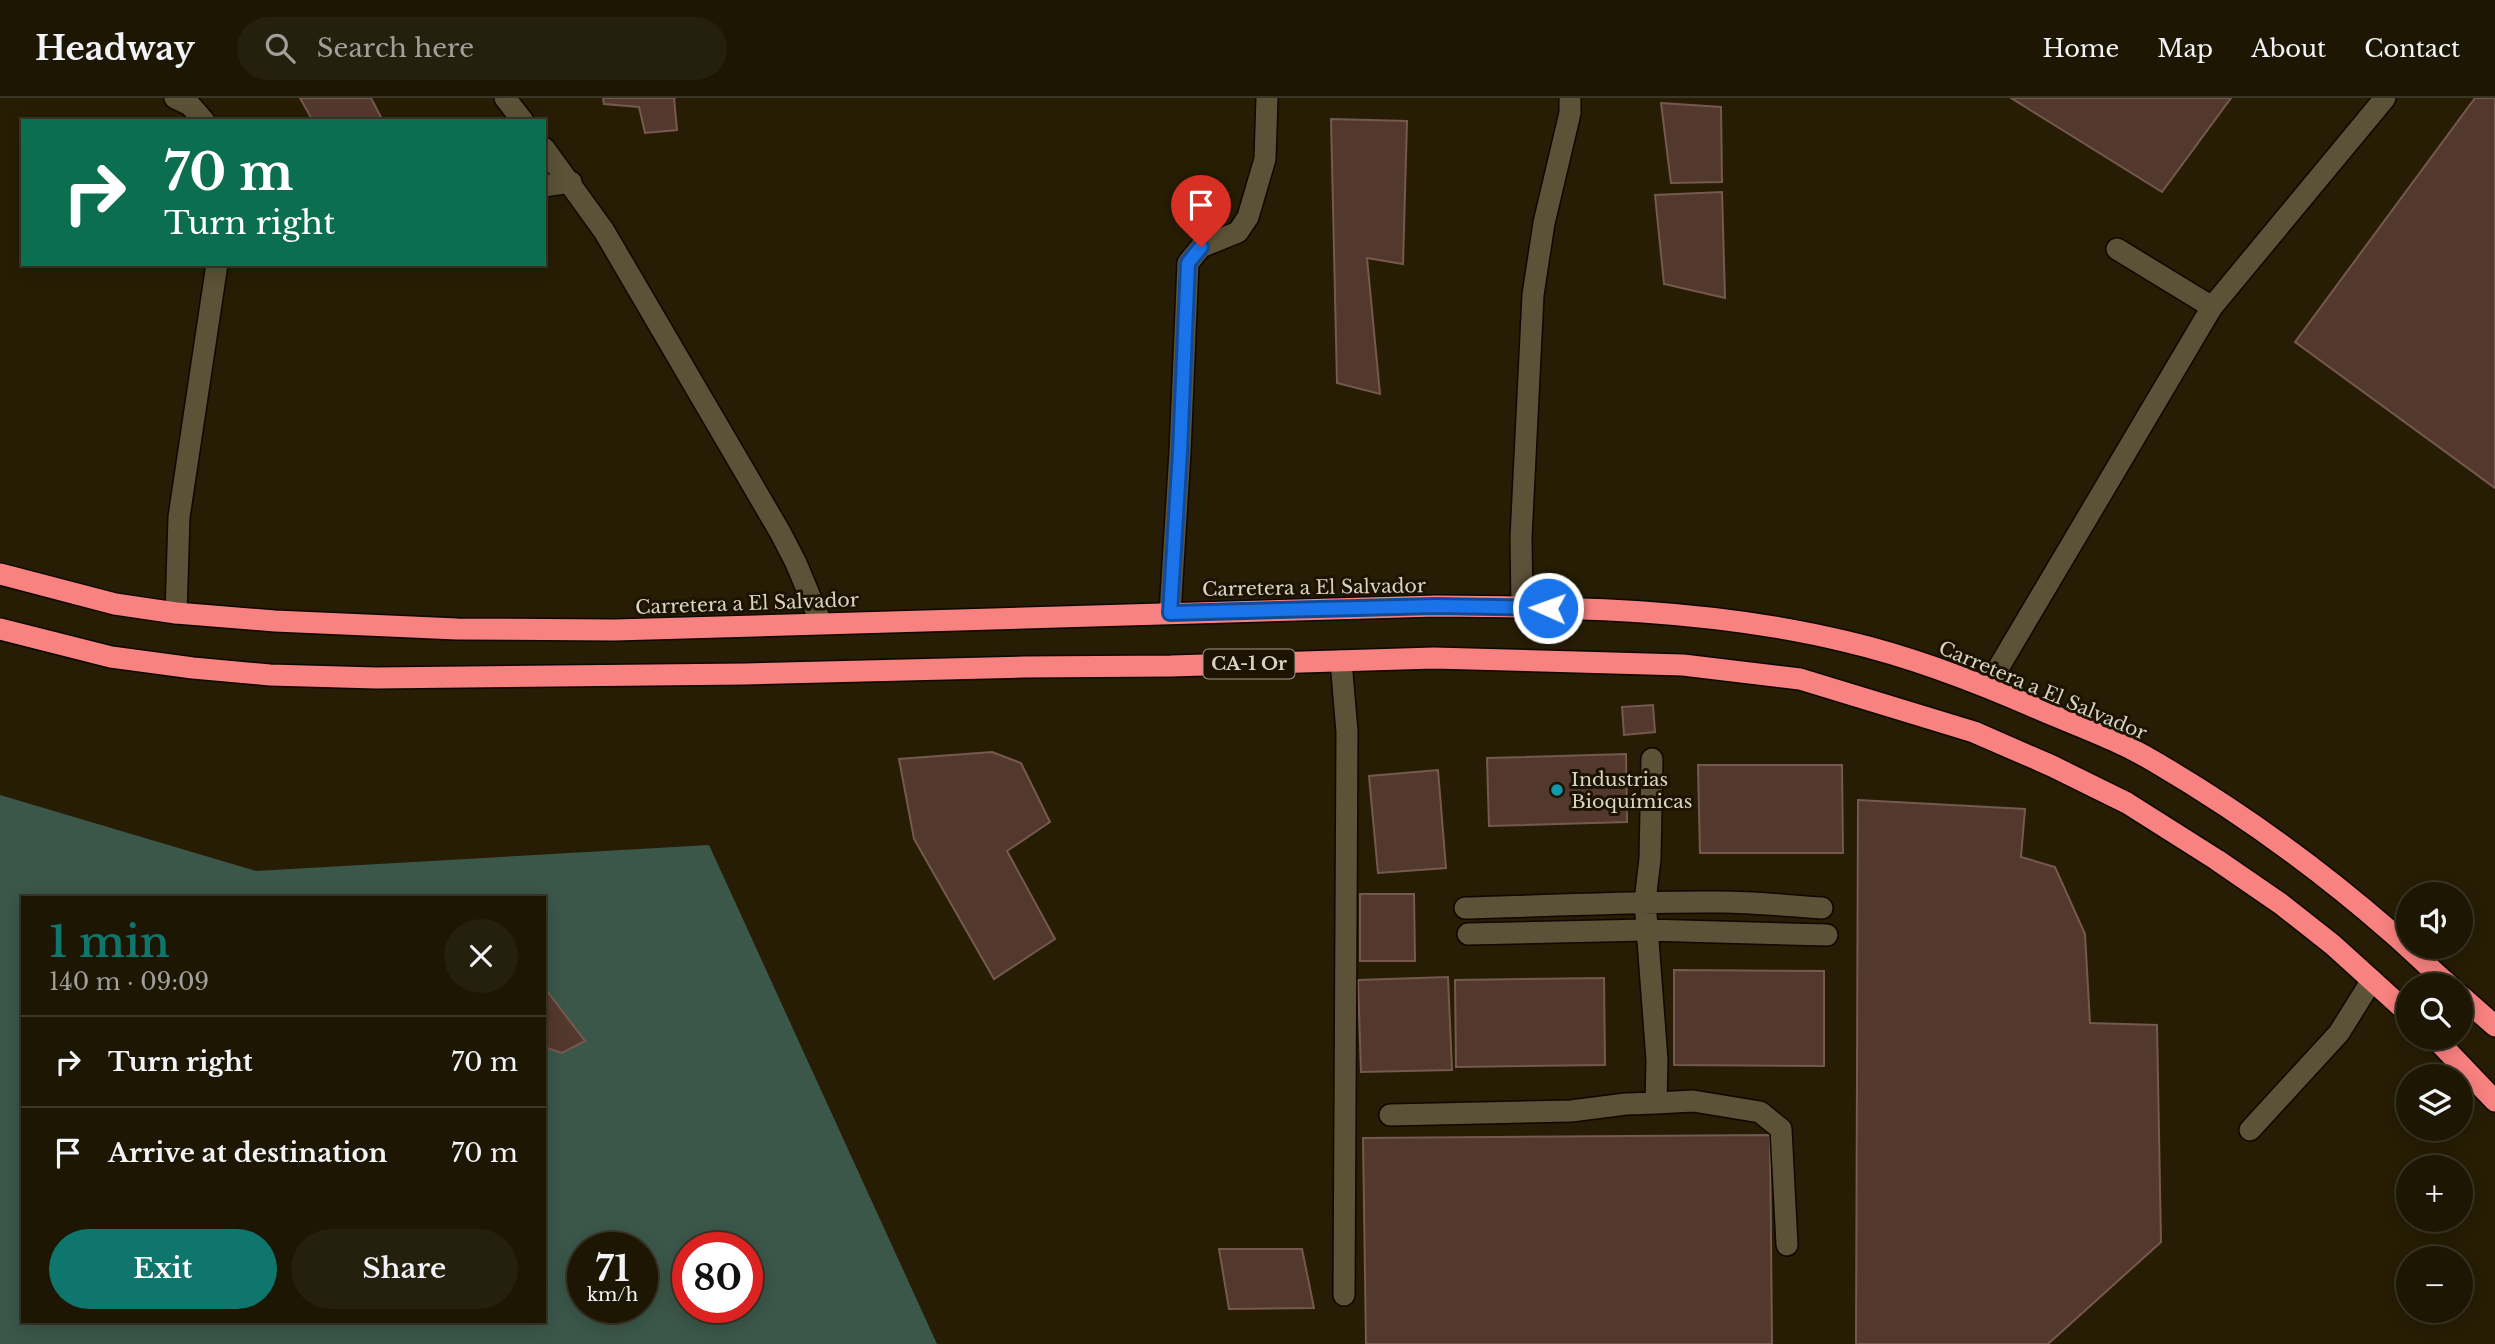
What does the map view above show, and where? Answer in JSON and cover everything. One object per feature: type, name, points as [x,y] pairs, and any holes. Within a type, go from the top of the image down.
[{"type":"highway","name":"Carretera a El Salvador","points":[[0,574],[115,604],[176,613],[275,621],[457,629],[615,630],[1436,606],[1657,613],[1800,631],[1850,642],[1936,668],[2098,734],[2143,756],[2204,793],[2334,885],[2392,932],[2436,973]]},
{"type":"highway","name":"CA-1 Or","points":[[0,629],[111,657],[193,668],[270,675],[376,678],[1171,666],[1434,658],[1683,665],[1800,679],[1974,732],[2127,803],[2281,904],[2333,945],[2396,1002]]},
{"type":"highway","points":[[2473,1007],[2495,1026]]},
{"type":"highway","points":[[2446,1050],[2495,1101]]},
{"type":"street","points":[[175,98],[190,105],[202,119]]},
{"type":"street","points":[[505,98],[521,119]]},
{"type":"street","points":[[1170,613],[1188,263],[1201,247],[1238,232],[1248,217],[1265,159],[1267,98]]},
{"type":"street","points":[[1522,607],[1521,538],[1533,295],[1544,223],[1570,113],[1570,98]]},
{"type":"street","points":[[1987,687],[2213,307],[2385,98]]},
{"type":"street","points":[[546,151],[604,231],[780,532],[821,623]]},
{"type":"street","points":[[546,186],[571,182]]},
{"type":"street","points":[[2116,249],[2213,307]]},
{"type":"street","points":[[176,613],[179,517],[218,266]]},
{"type":"street","points":[[1341,661],[1347,732],[1343,1295]]},
{"type":"street","points":[[1652,759],[1650,859],[1645,901],[1657,1060],[1656,1103]]},
{"type":"street","points":[[1465,908],[1645,901],[1822,908]]},
{"type":"street","points":[[1468,934],[1646,930],[1828,935]]},
{"type":"street","points":[[2250,1130],[2339,1032],[2372,980]]},
{"type":"street","points":[[1390,1115],[1571,1111],[1626,1104],[1693,1101],[1760,1112],[1781,1129],[1787,1245]]},
{"type":"green space","points":[[0,795],[256,871],[709,845],[937,1344],[0,1344]]},
{"type":"building","points":[[300,98],[371,98],[382,119],[312,119]]},
{"type":"building","points":[[603,98],[674,98],[677,130],[645,133],[639,107],[604,104]]},
{"type":"building","points":[[2011,98],[2231,98],[2162,192]]},
{"type":"building","points":[[2475,98],[2495,98],[2495,488],[2295,342]]},
{"type":"building","points":[[1661,103],[1721,107],[1722,182],[1671,183]]},
{"type":"building","points":[[1331,119],[1407,121],[1403,264],[1367,258],[1380,394],[1337,383]]},
{"type":"building","points":[[1722,192],[1725,298],[1664,284],[1655,195]]},
{"type":"building","points":[[1653,705],[1655,732],[1624,735],[1622,707]]},
{"type":"building","points":[[992,752],[1021,763],[1050,822],[1007,851],[1055,939],[994,979],[914,839],[899,759]]},
{"type":"building","name":"Industrias Bioquímicas","points":[[1626,754],[1627,822],[1489,826],[1487,758]]},
{"type":"building","points":[[1698,765],[1842,765],[1843,853],[1700,853]]},
{"type":"building","points":[[1438,770],[1446,868],[1378,873],[1369,776]]},
{"type":"building","points":[[1858,800],[2025,809],[2021,857],[2055,867],[2085,934],[2090,1023],[2157,1025],[2161,1242],[2048,1344],[1856,1344]]},
{"type":"building","points":[[1360,894],[1414,894],[1415,961],[1360,961]]},
{"type":"building","points":[[1674,970],[1824,971],[1824,1066],[1674,1065]]},
{"type":"building","points":[[1448,977],[1452,1070],[1361,1072],[1358,980]]},
{"type":"building","points":[[1604,978],[1605,1065],[1456,1067],[1455,980]]},
{"type":"building","points":[[546,990],[585,1041],[562,1053],[546,1048]]},
{"type":"building","points":[[1770,1135],[1772,1344],[1366,1344],[1363,1138]]},
{"type":"building","points":[[1219,1249],[1302,1249],[1314,1308],[1229,1309]]},
{"type":"place","name":"Industrias Bioquímicas","points":[[1557,790]]},
{"type":"route","points":[[1201,247],[1188,263],[1170,613],[1436,606],[1548,608]]}]
